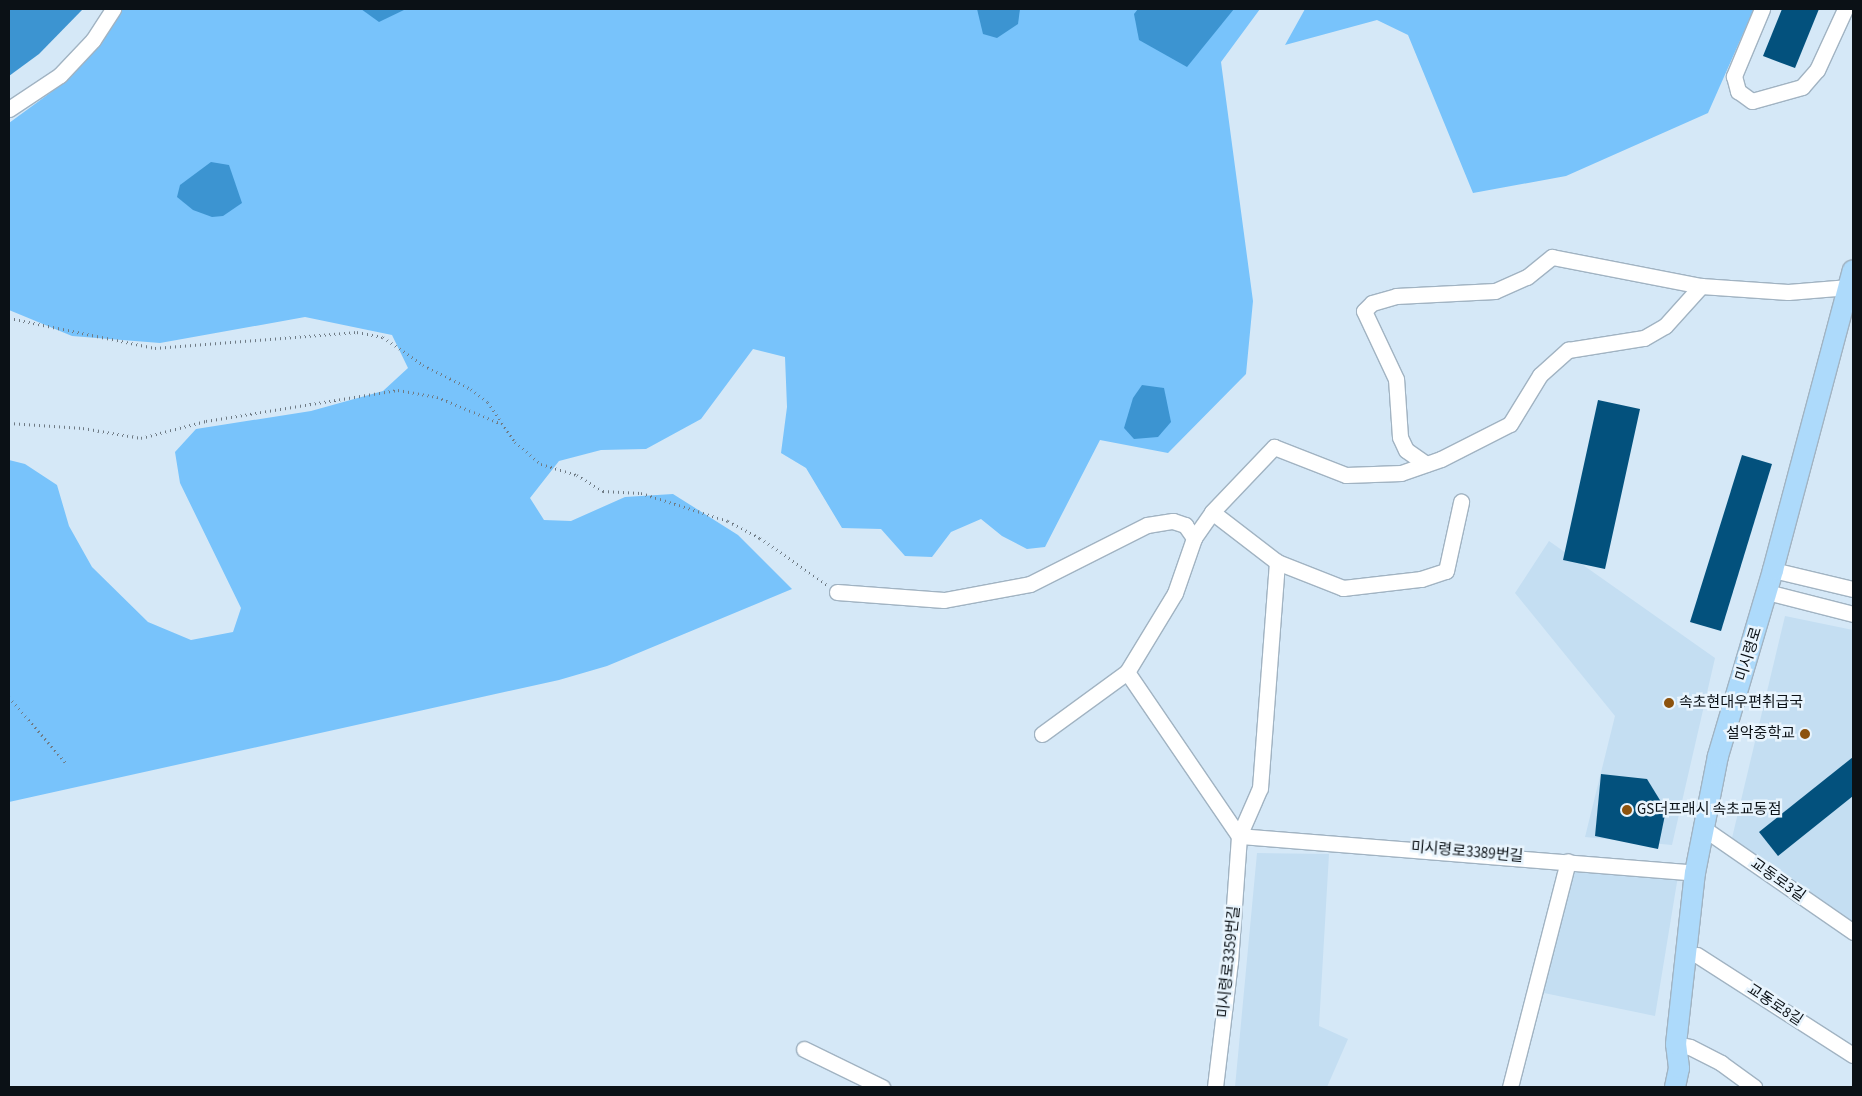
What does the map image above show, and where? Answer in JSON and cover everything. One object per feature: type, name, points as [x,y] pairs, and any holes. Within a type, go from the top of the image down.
[{"type":"main road","name":"미시령로","points":[[1675,1087],[1678,1068],[1676,1044],[1695,873],[1718,756],[1767,592],[1851,278]]},
{"type":"main road","name":"미시령로","points":[[1662,1087],[1676,1044]]},
{"type":"street","points":[[9,109],[60,75],[93,40],[113,9]]},
{"type":"street","points":[[1762,9],[1734,76],[1738,91],[1752,101],[1802,87],[1817,70],[1845,9]]},
{"type":"street","points":[[1426,464],[1406,450],[1400,437],[1396,379],[1364,311],[1372,303],[1396,296],[1495,291],[1527,277],[1552,257],[1701,286],[1788,292],[1851,278]]},
{"type":"street","points":[[1042,734],[1126,672],[1175,593],[1194,538],[1212,512],[1274,447],[1346,475],[1401,473],[1426,464],[1510,424],[1540,375],[1568,350],[1644,338],[1665,326],[1701,286]]},
{"type":"street","points":[[1212,512],[1277,562],[1343,588],[1421,579],[1446,571],[1461,502]]},
{"type":"street","points":[[837,592],[944,600],[1030,584],[1147,525],[1173,521],[1185,525],[1194,538]]},
{"type":"street","name":"미시령로3359번길","points":[[1215,1087],[1230,962],[1239,836],[1260,788],[1277,562]]},
{"type":"street","points":[[1773,570],[1853,589]]},
{"type":"street","points":[[1767,592],[1853,614]]},
{"type":"street","points":[[1126,672],[1239,836]]},
{"type":"street","name":"교동로3길","points":[[1703,828],[1853,932]]},
{"type":"street","name":"미시령로3389번길","points":[[1239,836],[1568,861],[1695,873]]},
{"type":"street","points":[[1510,1087],[1568,861]]},
{"type":"street","name":"교동로8길","points":[[1697,955],[1853,1055]]},
{"type":"street","points":[[1676,1044],[1690,1047],[1721,1063],[1754,1087]]},
{"type":"street","points":[[804,1049],[882,1087]]},
{"type":"path","points":[[9,318],[155,348],[357,332],[384,337],[423,365],[471,389],[488,402],[515,442],[541,464],[577,475],[603,492],[640,493],[728,521],[760,538],[837,592]]},
{"type":"path","points":[[9,423],[83,428],[141,438],[206,422],[398,390],[437,397],[503,425]]},
{"type":"path","points":[[9,697],[67,764]]},
{"type":"shaded area","points":[[9,9],[83,9],[39,54],[9,76]]},
{"type":"shaded area","points":[[123,9],[1260,9],[1221,62],[1253,301],[1246,374],[1168,453],[1100,440],[1045,547],[1027,549],[1002,536],[981,519],[951,532],[932,557],[905,556],[881,529],[842,528],[806,468],[781,453],[787,407],[785,357],[753,349],[701,419],[646,449],[601,450],[559,461],[530,498],[544,520],[571,521],[625,497],[673,494],[738,535],[792,589],[607,666],[559,680],[9,802],[9,460],[25,464],[57,485],[69,526],[92,567],[148,622],[191,640],[233,632],[241,608],[180,483],[175,452],[196,429],[311,411],[383,391],[408,368],[392,335],[305,317],[160,343],[72,336],[9,310],[9,123],[65,82]]},
{"type":"shaded area","points":[[361,9],[406,9],[379,22]]},
{"type":"shaded area","points":[[977,9],[1020,9],[1018,24],[997,38],[983,34]]},
{"type":"shaded area","points":[[1138,9],[1234,9],[1187,67],[1139,40],[1134,14]]},
{"type":"shaded area","points":[[1305,9],[1754,9],[1708,113],[1566,176],[1473,193],[1408,35],[1377,20],[1285,45]]},
{"type":"shaded area","points":[[211,162],[229,165],[242,203],[223,216],[212,217],[193,210],[177,197],[180,185]]},
{"type":"shaded area","points":[[1142,385],[1164,388],[1171,422],[1158,437],[1134,439],[1124,428],[1133,398]]},
{"type":"shaded area","points":[[1549,541],[1715,658],[1672,845],[1585,837],[1615,716],[1515,593]]},
{"type":"shaded area","name":"설악중학교","points":[[1785,616],[1853,630],[1853,924],[1732,838]]},
{"type":"shaded area","points":[[1257,853],[1329,854],[1319,1026],[1348,1039],[1327,1087],[1235,1087]]},
{"type":"shaded area","points":[[1574,867],[1678,876],[1655,1016],[1544,993]]},
{"type":"building","points":[[1782,9],[1819,9],[1795,68],[1763,56]]},
{"type":"building","points":[[1598,400],[1640,409],[1605,569],[1563,560]]},
{"type":"building","points":[[1742,455],[1772,464],[1721,631],[1690,622]]},
{"type":"building","points":[[1853,757],[1853,796],[1778,856],[1759,832]]},
{"type":"building","points":[[1601,774],[1647,779],[1666,810],[1658,849],[1595,836]]},
{"type":"place","name":"속초현대우편취급국","points":[[1669,703]]},
{"type":"place","name":"설악중학교","points":[[1805,734]]},
{"type":"place","name":"GS더프래시 속초교동점","points":[[1627,810]]}]
